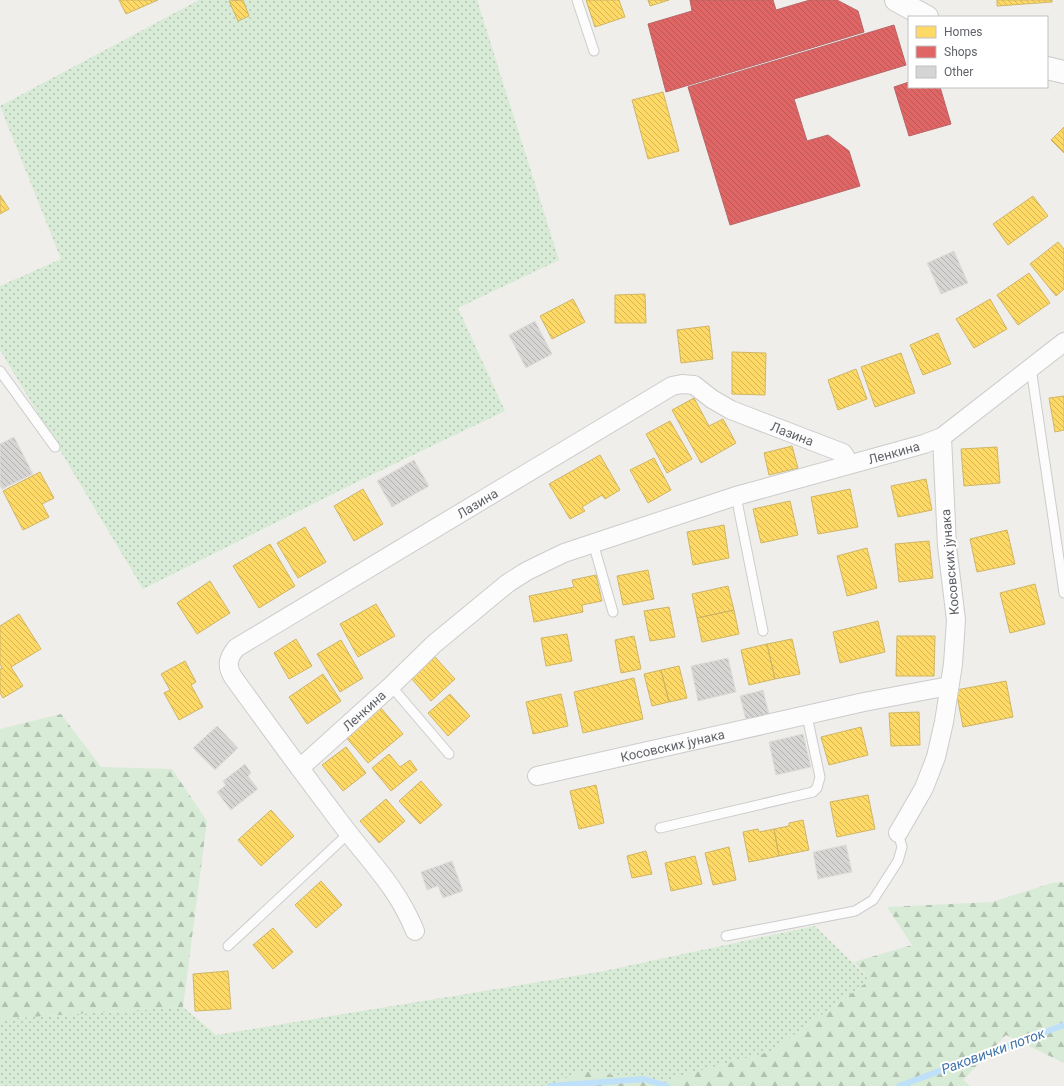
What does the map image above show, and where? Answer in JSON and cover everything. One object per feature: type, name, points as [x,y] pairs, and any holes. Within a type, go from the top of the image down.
[{"type":"main road","points":[[896,0],[925,16]]},
{"type":"main road","points":[[1048,68],[1064,72]]},
{"type":"street","name":"Ленкина","points":[[300,768],[391,686],[434,644],[508,583],[564,553],[593,543],[736,496],[924,444],[942,437],[1064,342]]},
{"type":"street","name":"Лазина","points":[[300,768],[229,670],[228,662],[236,648],[672,386],[682,384],[694,385],[712,399],[731,410],[843,453],[850,464]]},
{"type":"street","name":"Косовских јунака","points":[[898,833],[924,788],[936,757],[949,686],[956,620],[947,546],[942,437]]},
{"type":"street","name":"Косовских јунака","points":[[538,776],[864,702],[949,686]]},
{"type":"street","points":[[300,768],[349,833],[392,886],[407,911],[415,931]]},
{"type":"lane","points":[[578,0],[594,51]]},
{"type":"lane","points":[[1031,368],[1064,593]]},
{"type":"lane","points":[[0,370],[55,447]]},
{"type":"lane","points":[[736,496],[763,631]]},
{"type":"lane","points":[[593,543],[613,612]]},
{"type":"lane","points":[[391,686],[449,754]]},
{"type":"lane","points":[[660,828],[813,792],[817,788],[820,777],[807,716]]},
{"type":"lane","points":[[228,946],[349,833]]},
{"type":"lane","points":[[726,936],[855,911],[865,906],[873,900],[898,861],[902,847],[898,833]]},
{"type":"green space","points":[[199,0],[477,0],[559,260],[458,308],[505,411],[363,479],[143,589],[0,350],[0,286],[61,259],[0,106]]},
{"type":"green space","points":[[61,714],[101,767],[172,769],[207,821],[183,1007],[0,1019],[0,729]]},
{"type":"green space","points":[[1064,882],[1064,1063],[1006,1035],[963,1080],[970,1086],[548,1086],[583,1071],[663,1081],[772,1051],[870,980],[854,962],[912,945],[887,907],[992,902],[1052,883]]},
{"type":"green space","points":[[815,926],[870,980],[772,1051],[663,1081],[583,1071],[548,1086],[0,1086],[0,1019],[183,1007],[216,1035],[599,972]]},
{"type":"building: Homes","points":[[119,0],[158,0],[126,14]]},
{"type":"building: Homes","points":[[243,0],[249,16],[238,21],[229,1]]},
{"type":"building: Homes","points":[[586,0],[619,0],[625,17],[595,27]]},
{"type":"building: Homes","points":[[648,0],[669,0],[650,6]]},
{"type":"building: Homes","points":[[997,0],[1052,0],[1052,2],[997,6]]},
{"type":"building: Homes","points":[[663,92],[679,151],[648,159],[632,100]]},
{"type":"building: Homes","points":[[1064,127],[1064,153],[1051,140]]},
{"type":"building: Homes","points":[[0,195],[9,209],[0,214]]},
{"type":"building: Homes","points":[[1033,196],[1048,216],[1008,245],[993,224]]},
{"type":"building: Homes","points":[[1058,242],[1064,249],[1064,289],[1056,296],[1030,264]]},
{"type":"building: Homes","points":[[1029,273],[1050,303],[1018,325],[997,295]]},
{"type":"building: Homes","points":[[645,294],[646,323],[615,323],[615,295]]},
{"type":"building: Homes","points":[[573,299],[585,322],[552,339],[540,316]]},
{"type":"building: Homes","points":[[990,299],[1007,329],[974,348],[956,319]]},
{"type":"building: Homes","points":[[709,326],[713,359],[681,363],[677,330]]},
{"type":"building: Homes","points":[[938,333],[951,364],[923,375],[910,345]]},
{"type":"building: Homes","points":[[732,352],[766,353],[765,395],[732,394]]},
{"type":"building: Homes","points":[[901,353],[915,393],[875,407],[861,367]]},
{"type":"building: Homes","points":[[856,369],[867,399],[838,410],[828,380]]},
{"type":"building: Homes","points":[[1064,396],[1064,430],[1055,432],[1049,398]]},
{"type":"building: Homes","points":[[694,398],[709,426],[723,419],[736,443],[701,463],[672,410]]},
{"type":"building: Homes","points":[[670,421],[692,459],[667,473],[646,434]]},
{"type":"building: Homes","points":[[792,446],[798,468],[769,475],[764,453]]},
{"type":"building: Homes","points":[[997,447],[1000,483],[964,486],[961,449]]},
{"type":"building: Homes","points":[[600,455],[620,490],[605,499],[602,495],[582,507],[585,511],[570,519],[549,484]]},
{"type":"building: Homes","points":[[654,458],[671,490],[648,503],[630,470]]},
{"type":"building: Homes","points":[[40,472],[54,498],[42,504],[49,517],[23,530],[3,491]]},
{"type":"building: Homes","points":[[926,479],[932,510],[898,517],[891,486]]},
{"type":"building: Homes","points":[[363,489],[383,524],[354,541],[334,506]]},
{"type":"building: Homes","points":[[850,489],[858,527],[818,534],[811,497]]},
{"type":"building: Homes","points":[[790,501],[798,535],[761,543],[753,509]]},
{"type":"building: Homes","points":[[724,525],[729,558],[693,565],[687,532]]},
{"type":"building: Homes","points":[[305,527],[326,562],[298,578],[277,543]]},
{"type":"building: Homes","points":[[1007,530],[1015,564],[977,572],[970,539]]},
{"type":"building: Homes","points":[[929,541],[933,578],[899,582],[895,544]]},
{"type":"building: Homes","points":[[270,544],[295,586],[259,608],[233,566]]},
{"type":"building: Homes","points":[[867,548],[877,588],[847,596],[837,556]]},
{"type":"building: Homes","points":[[648,570],[654,599],[623,605],[617,576]]},
{"type":"building: Homes","points":[[596,575],[602,601],[582,605],[583,612],[534,622],[529,596],[574,587],[572,580]]},
{"type":"building: Homes","points":[[210,581],[230,613],[197,634],[177,603]]},
{"type":"building: Homes","points":[[1035,584],[1045,624],[1010,633],[1000,593]]},
{"type":"building: Homes","points":[[728,586],[734,610],[697,618],[692,594]]},
{"type":"building: Homes","points":[[376,604],[395,636],[358,657],[340,624]]},
{"type":"building: Homes","points":[[669,607],[675,637],[650,641],[644,611]]},
{"type":"building: Homes","points":[[734,610],[739,634],[702,642],[697,618]]},
{"type":"building: Homes","points":[[19,614],[41,649],[11,667],[23,686],[3,698],[0,693],[0,669],[2,668],[0,664],[0,626]]},
{"type":"building: Homes","points":[[878,621],[885,652],[840,663],[833,632]]},
{"type":"building: Homes","points":[[567,634],[572,661],[546,666],[541,638]]},
{"type":"building: Homes","points":[[634,636],[641,669],[621,673],[615,640]]},
{"type":"building: Homes","points":[[897,636],[935,636],[934,676],[896,676]]},
{"type":"building: Homes","points":[[296,639],[312,666],[289,679],[274,653]]},
{"type":"building: Homes","points":[[792,639],[800,674],[775,679],[767,644]]},
{"type":"building: Homes","points":[[341,640],[363,678],[340,692],[317,654]]},
{"type":"building: Homes","points":[[767,644],[775,679],[749,685],[741,650]]},
{"type":"building: Homes","points":[[435,657],[455,679],[431,701],[411,678]]},
{"type":"building: Homes","points":[[185,661],[196,682],[191,685],[203,707],[179,720],[164,693],[170,690],[161,674]]},
{"type":"building: Homes","points":[[679,666],[687,698],[669,702],[661,670]]},
{"type":"building: Homes","points":[[661,670],[669,702],[652,706],[644,674]]},
{"type":"building: Homes","points":[[323,674],[341,701],[307,724],[289,697]]},
{"type":"building: Homes","points":[[634,678],[643,719],[583,733],[574,692]]},
{"type":"building: Homes","points":[[1006,681],[1013,717],[963,727],[956,690]]},
{"type":"building: Homes","points":[[450,694],[470,716],[448,736],[428,713]]},
{"type":"building: Homes","points":[[561,694],[568,726],[533,734],[526,702]]},
{"type":"building: Homes","points":[[380,707],[403,734],[368,763],[345,736]]},
{"type":"building: Homes","points":[[919,712],[920,745],[891,746],[889,713]]},
{"type":"building: Homes","points":[[861,727],[868,755],[829,765],[821,737]]},
{"type":"building: Homes","points":[[346,747],[366,773],[343,791],[322,765]]},
{"type":"building: Homes","points":[[389,754],[400,767],[410,760],[417,770],[391,791],[372,768]]},
{"type":"building: Homes","points":[[421,781],[442,805],[420,824],[399,801]]},
{"type":"building: Homes","points":[[596,785],[604,823],[579,829],[570,791]]},
{"type":"building: Homes","points":[[868,795],[875,829],[837,837],[830,802]]},
{"type":"building: Homes","points":[[386,799],[405,821],[379,843],[360,821]]},
{"type":"building: Homes","points":[[271,810],[294,836],[261,866],[238,840]]},
{"type":"building: Homes","points":[[803,820],[809,850],[779,856],[774,829],[789,826],[789,823]]},
{"type":"building: Homes","points":[[758,829],[759,832],[774,829],[779,856],[749,862],[743,832]]},
{"type":"building: Homes","points":[[729,847],[736,880],[713,885],[705,853]]},
{"type":"building: Homes","points":[[646,851],[652,874],[632,878],[627,856]]},
{"type":"building: Homes","points":[[695,856],[702,884],[671,891],[665,863]]},
{"type":"building: Homes","points":[[321,881],[342,905],[316,928],[295,905]]},
{"type":"building: Homes","points":[[273,928],[293,952],[273,969],[253,945]]},
{"type":"building: Homes","points":[[228,971],[231,1009],[195,1011],[193,974]]},
{"type":"building: Shops","points":[[690,0],[773,0],[776,10],[810,0],[837,0],[858,11],[864,32],[666,92],[648,24],[692,11]]},
{"type":"building: Shops","points":[[894,25],[906,65],[794,99],[807,141],[828,135],[849,151],[860,186],[730,225],[688,87]]},
{"type":"building: Shops","points":[[908,82],[908,88],[940,88],[951,124],[909,136],[894,87]]},
{"type":"building: Other","points":[[954,251],[968,283],[941,294],[927,263]]},
{"type":"building: Other","points":[[535,321],[552,354],[526,368],[509,335]]},
{"type":"building: Other","points":[[14,437],[33,474],[2,489],[0,485],[0,444]]},
{"type":"building: Other","points":[[414,460],[429,486],[392,507],[377,481]]},
{"type":"building: Other","points":[[728,658],[736,692],[698,701],[691,666]]},
{"type":"building: Other","points":[[763,690],[769,714],[746,720],[740,696]]},
{"type":"building: Other","points":[[217,726],[238,748],[215,770],[193,748]]},
{"type":"building: Other","points":[[803,734],[811,767],[776,775],[769,742]]},
{"type":"building: Other","points":[[245,764],[251,773],[248,776],[258,789],[231,810],[217,792],[226,785],[223,781]]},
{"type":"building: Other","points":[[846,845],[852,872],[818,879],[813,852]]},
{"type":"building: Other","points":[[452,861],[463,891],[443,898],[438,886],[427,890],[421,872]]},
{"type":"waterway","name":"Раковички поток","points":[[899,1086],[1064,1025]]},
{"type":"waterway","name":"Раковички поток","points":[[550,1086],[644,1079],[667,1086]]}]
